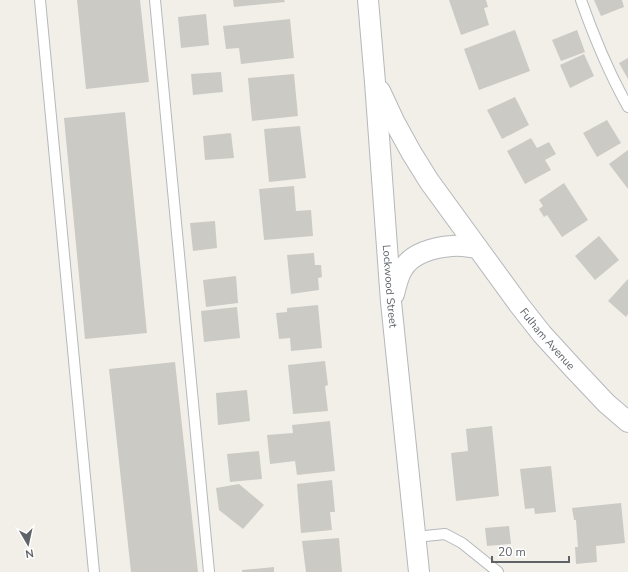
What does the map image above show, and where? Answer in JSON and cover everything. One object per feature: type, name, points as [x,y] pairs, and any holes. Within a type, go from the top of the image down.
[{"type":"street","name":"Lockwood Street","points":[[368,0],[391,302],[419,572]]},
{"type":"street","name":"Fulham Avenue","points":[[375,82],[411,152],[429,180],[520,306],[542,334],[601,398],[628,422]]},
{"type":"street","points":[[391,302],[402,269],[419,254],[433,248],[453,245],[477,248]]},
{"type":"lane","points":[[40,0],[94,572]]},
{"type":"lane","points":[[155,0],[209,572]]},
{"type":"lane","points":[[581,0],[598,44],[617,87],[628,107]]},
{"type":"lane","points":[[415,537],[445,534],[462,543],[498,572]]},
{"type":"building","points":[[77,0],[140,0],[149,82],[86,89]]},
{"type":"building","points":[[233,0],[284,0],[285,2],[234,7]]},
{"type":"building","points":[[449,0],[486,0],[488,7],[484,8],[489,25],[461,35]]},
{"type":"building","points":[[594,0],[622,0],[624,7],[601,16]]},
{"type":"building","points":[[206,14],[209,45],[181,48],[178,17]]},
{"type":"building","points":[[290,19],[294,58],[241,64],[239,48],[226,49],[223,26]]},
{"type":"building","points":[[515,30],[530,71],[479,90],[464,49]]},
{"type":"building","points":[[577,30],[585,52],[561,61],[552,40]]},
{"type":"building","points":[[584,54],[594,76],[570,88],[560,65]]},
{"type":"building","points":[[628,58],[628,79],[619,63]]},
{"type":"building","points":[[221,72],[223,92],[193,95],[191,74]]},
{"type":"building","points":[[294,74],[298,116],[252,121],[248,78]]},
{"type":"building","points":[[515,97],[529,125],[502,139],[487,110]]},
{"type":"building","points":[[125,112],[147,333],[85,339],[64,118]]},
{"type":"building","points":[[607,120],[621,143],[597,157],[583,133]]},
{"type":"building","points":[[300,126],[306,178],[269,182],[264,129]]},
{"type":"building","points":[[231,133],[234,158],[205,160],[203,136]]},
{"type":"building","points":[[531,138],[537,148],[549,142],[556,154],[545,160],[551,170],[525,184],[507,151]]},
{"type":"building","points":[[628,150],[628,189],[609,164]]},
{"type":"building","points":[[564,183],[588,220],[562,237],[547,215],[544,217],[539,209],[543,206],[539,200]]},
{"type":"building","points":[[294,186],[296,211],[311,210],[313,236],[264,240],[259,189]]},
{"type":"building","points":[[215,221],[217,248],[193,251],[190,223]]},
{"type":"building","points":[[599,236],[619,260],[595,280],[575,256]]},
{"type":"building","points":[[314,253],[315,265],[321,265],[322,277],[318,278],[319,290],[291,294],[287,255]]},
{"type":"building","points":[[236,276],[238,303],[206,307],[203,280]]},
{"type":"building","points":[[628,279],[628,314],[626,317],[608,301]]},
{"type":"building","points":[[318,305],[322,348],[291,351],[290,338],[279,339],[276,313],[287,312],[287,308]]},
{"type":"building","points":[[237,307],[240,338],[204,342],[201,311]]},
{"type":"building","points":[[325,361],[328,385],[325,386],[328,411],[293,414],[288,365]]},
{"type":"building","points":[[175,362],[198,572],[131,572],[109,369]]},
{"type":"building","points":[[247,390],[250,421],[218,425],[216,393]]},
{"type":"building","points":[[330,421],[335,471],[297,475],[295,461],[270,464],[267,435],[293,433],[292,425]]},
{"type":"building","points":[[492,426],[499,496],[456,501],[451,453],[468,451],[466,429]]},
{"type":"building","points":[[259,451],[262,479],[230,482],[227,454]]},
{"type":"building","points":[[551,466],[556,512],[535,514],[534,508],[525,509],[520,469]]},
{"type":"building","points":[[332,480],[335,512],[330,512],[332,530],[301,533],[297,484]]},
{"type":"building","points":[[239,484],[264,505],[243,529],[219,510],[216,488]]},
{"type":"building","points":[[621,503],[625,543],[596,546],[597,562],[576,564],[575,547],[578,547],[576,520],[574,520],[572,508]]},
{"type":"building","points":[[509,526],[511,544],[487,546],[485,528]]},
{"type":"building","points":[[339,538],[342,572],[306,572],[302,541]]},
{"type":"building","points":[[274,567],[274,572],[242,572],[242,570]]}]
